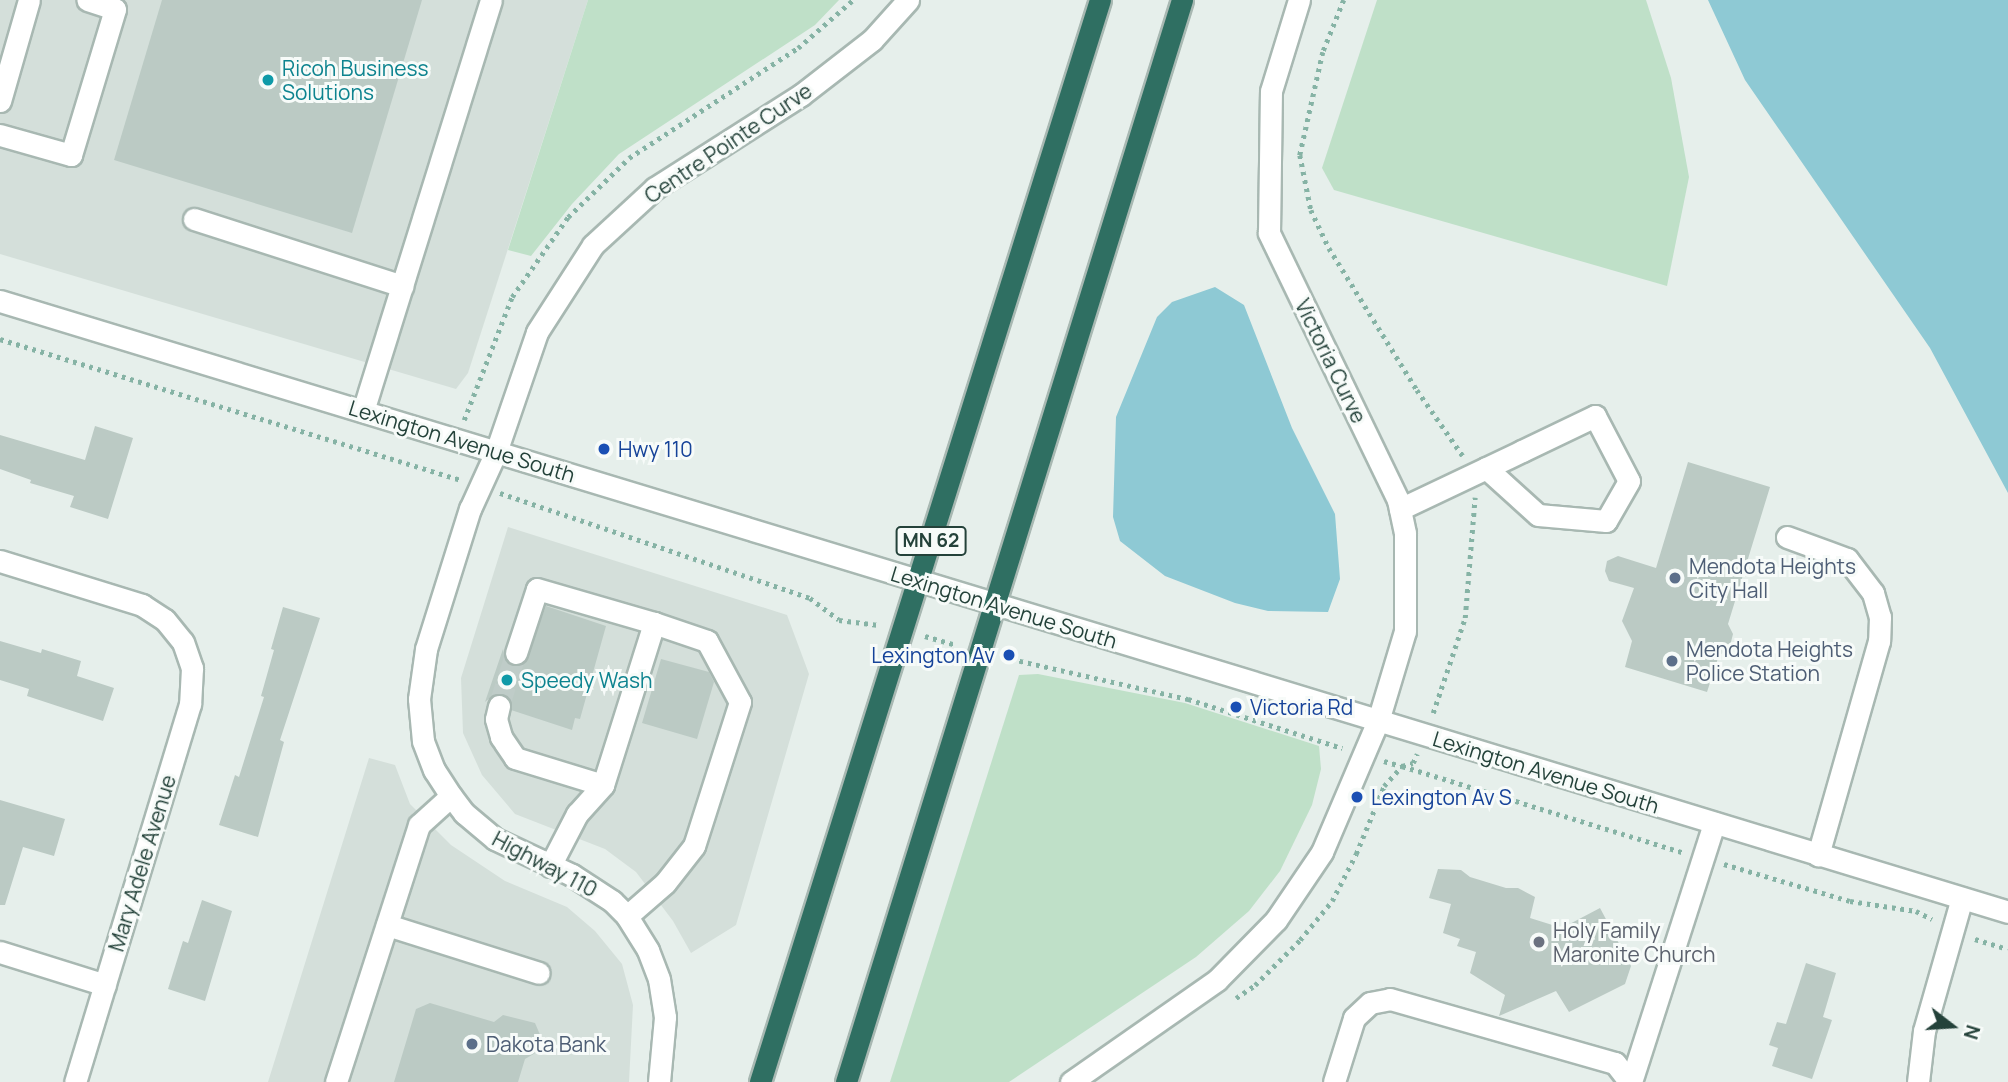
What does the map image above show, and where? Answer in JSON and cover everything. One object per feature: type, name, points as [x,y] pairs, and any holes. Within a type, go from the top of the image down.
[{"type":"highway","name":"MN 62","points":[[760,1082],[1100,0]]},
{"type":"highway","points":[[846,1082],[1182,0]]},
{"type":"street","points":[[0,101],[29,0]]},
{"type":"street","points":[[0,135],[71,155],[115,9],[87,0]]},
{"type":"street","points":[[363,411],[491,0]]},
{"type":"street","name":"Centre Pointe Curve","points":[[496,452],[537,332],[593,245],[655,188],[801,95],[872,40],[908,0]]},
{"type":"street","name":"Victoria Curve","points":[[1071,1082],[1217,980],[1276,920],[1322,852],[1378,721],[1405,631],[1405,533],[1400,509],[1269,233],[1271,91],[1299,0]]},
{"type":"street","points":[[194,219],[403,286]]},
{"type":"street","name":"Lexington Avenue South","points":[[0,301],[2008,912]]},
{"type":"street","points":[[1400,509],[1595,416],[1629,481],[1606,521],[1538,515],[1479,472]]},
{"type":"street","name":"Highway 110","points":[[496,452],[470,509],[426,649],[420,682],[423,741],[434,770],[464,813],[495,839],[591,886],[627,916],[648,950],[659,979],[665,1017],[659,1082]]},
{"type":"street","points":[[1787,537],[1847,559],[1873,593],[1880,617],[1879,641],[1818,855]]},
{"type":"street","name":"Mary Adele Avenue","points":[[0,562],[142,605],[165,620],[183,642],[192,668],[190,704],[75,1082]]},
{"type":"street","points":[[516,653],[537,589],[707,641],[740,702],[694,846],[665,883],[627,916]]},
{"type":"street","points":[[550,866],[577,814],[603,785],[654,623]]},
{"type":"street","points":[[499,706],[496,719],[515,758],[603,785]]},
{"type":"street","points":[[336,1082],[419,825],[451,796]]},
{"type":"street","points":[[1631,1082],[1714,823]]},
{"type":"street","points":[[1918,1082],[1924,1031],[1962,898]]},
{"type":"street","points":[[387,925],[539,973]]},
{"type":"street","points":[[0,952],[105,985]]},
{"type":"street","points":[[1334,1082],[1354,1018],[1370,1003],[1390,999],[1615,1063],[1631,1082]]},
{"type":"path","points":[[1344,0],[1320,64],[1300,155],[1311,210],[1329,248],[1417,390],[1467,462],[1479,472],[1465,618],[1440,696]]},
{"type":"path","points":[[0,339],[443,473]]},
{"type":"path","points":[[507,495],[810,598],[839,620],[848,618],[903,630],[980,651],[1188,699],[1314,739]]},
{"type":"shaded area","points":[[0,0],[588,0],[468,373],[456,389],[0,254]]},
{"type":"shaded area","points":[[508,527],[787,615],[809,674],[736,925],[691,953],[673,921],[636,872],[605,849],[515,814],[482,775],[463,733],[461,678]]},
{"type":"shaded area","points":[[369,758],[395,765],[410,804],[451,845],[505,881],[567,907],[595,931],[622,964],[633,1005],[629,1082],[268,1082]]},
{"type":"green space","points":[[588,0],[839,0],[815,25],[619,154],[572,204],[531,256],[508,250]]},
{"type":"green space","points":[[1377,0],[1646,0],[1671,78],[1689,177],[1667,286],[1334,190],[1322,168]]},
{"type":"green space","points":[[1038,674],[1185,703],[1319,746],[1321,769],[1312,805],[1280,871],[1249,911],[1196,957],[1009,1082],[890,1082],[1019,675]]},
{"type":"water","points":[[1708,0],[2008,0],[2008,493],[1930,348],[1745,80]]},
{"type":"water","points":[[1215,287],[1244,305],[1292,428],[1335,514],[1340,579],[1328,612],[1268,611],[1235,603],[1165,576],[1120,541],[1113,517],[1116,417],[1157,317],[1172,302]]},
{"type":"building","name":"Ricoh Business Solutions","points":[[162,0],[422,0],[352,233],[114,160]]},
{"type":"building","points":[[95,426],[133,438],[108,519],[70,507],[74,496],[30,483],[31,480],[0,469],[0,435],[85,460]]},
{"type":"building","name":"Mendota Heights City Hall","points":[[1688,462],[1770,487],[1728,624],[1733,634],[1729,650],[1719,655],[1707,692],[1625,667],[1632,641],[1622,621],[1634,588],[1609,581],[1605,571],[1607,561],[1618,556],[1656,568]]},
{"type":"building","points":[[546,606],[606,626],[580,719],[575,718],[572,730],[511,710],[511,702],[503,693],[495,694],[485,702],[503,649],[506,661],[511,665],[525,662]]},
{"type":"building","points":[[283,607],[320,618],[280,740],[284,742],[258,837],[219,825],[235,775],[239,777],[264,697],[261,696]]},
{"type":"building","points":[[0,641],[41,653],[42,649],[81,661],[77,676],[114,688],[103,721],[27,696],[29,689],[0,680]]},
{"type":"building","points":[[661,659],[709,672],[714,682],[697,739],[642,723]]},
{"type":"building","points":[[0,800],[65,819],[54,856],[23,847],[5,905],[0,905]]},
{"type":"building","name":"Holy Family Maronite Church","points":[[1438,869],[1461,870],[1470,877],[1506,888],[1518,888],[1535,897],[1530,918],[1562,928],[1600,908],[1631,966],[1625,984],[1569,1012],[1556,991],[1499,1016],[1505,995],[1470,973],[1476,952],[1457,946],[1460,939],[1443,933],[1451,904],[1429,898]]},
{"type":"building","points":[[202,900],[232,911],[205,1001],[168,989],[183,941],[188,943]]},
{"type":"building","points":[[1806,963],[1836,973],[1823,1017],[1832,1020],[1812,1079],[1772,1066],[1778,1048],[1769,1045],[1777,1022],[1786,1024]]},
{"type":"building","name":"Dakota Bank","points":[[430,1003],[494,1022],[503,1015],[535,1023],[541,1037],[537,1052],[525,1059],[518,1082],[394,1082],[416,1009]]},
{"type":"tunnel","points":[[499,706],[516,653]]},
{"type":"place","name":"Ricoh Business Solutions","points":[[268,80]]},
{"type":"place","name":"Hwy 110","points":[[604,449]]},
{"type":"place","name":"Mendota Heights City Hall","points":[[1675,578]]},
{"type":"place","name":"Lexington Av","points":[[1009,655]]},
{"type":"place","name":"Mendota Heights Police Station","points":[[1672,661]]},
{"type":"place","name":"Speedy Wash","points":[[507,680]]},
{"type":"place","name":"Victoria Rd","points":[[1236,707]]},
{"type":"place","name":"Lexington Av S","points":[[1357,797]]},
{"type":"place","name":"Holy Family Maronite Church","points":[[1539,942]]},
{"type":"place","name":"Dakota Bank","points":[[472,1044]]}]
